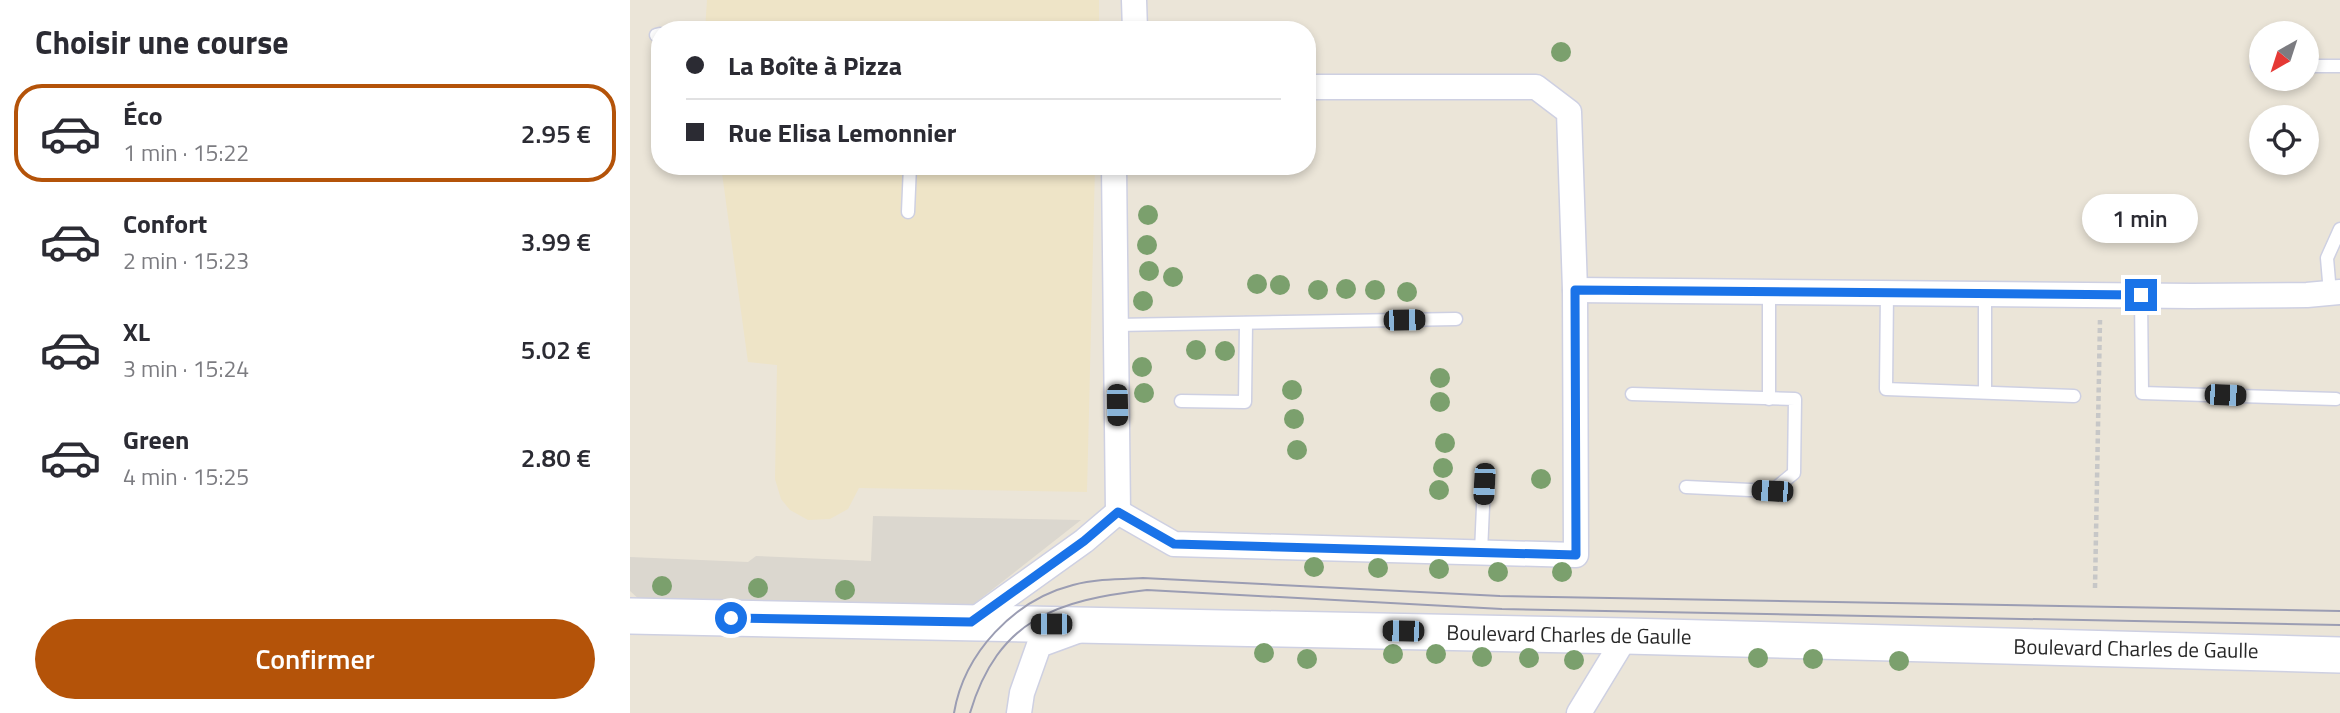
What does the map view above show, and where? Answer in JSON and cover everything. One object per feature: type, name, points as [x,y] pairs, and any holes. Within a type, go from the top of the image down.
[{"type":"street","points":[[1134,0],[1135,21]]},
{"type":"street","points":[[1118,512],[1174,544],[1576,555],[1575,290],[1569,112],[1536,86],[1316,87]]},
{"type":"street","points":[[1114,175],[1118,512]]},
{"type":"street","points":[[1575,290],[2266,296],[2335,293]]},
{"type":"street","points":[[971,622],[1084,541],[1118,512]]},
{"type":"street","name":"Boulevard Charles de Gaulle","points":[[630,616],[1095,624],[2340,654]]},
{"type":"street","points":[[1019,713],[1022,693],[1039,645],[1095,624]]},
{"type":"street","points":[[1580,713],[1626,636]]},
{"type":"lane","points":[[2319,66],[2340,66]]},
{"type":"lane","points":[[908,212],[910,175]]},
{"type":"lane","points":[[2335,293],[2327,258],[2340,229]]},
{"type":"lane","points":[[1769,291],[1769,399]]},
{"type":"lane","points":[[1887,292],[1886,389],[2074,396]]},
{"type":"lane","points":[[1985,293],[1985,393]]},
{"type":"lane","points":[[2141,295],[2142,393],[2336,399]]},
{"type":"lane","points":[[1116,325],[1456,319]]},
{"type":"lane","points":[[1181,401],[1245,402],[1246,323]]},
{"type":"lane","points":[[1632,394],[1795,399],[1794,473],[1772,491],[1686,487]]},
{"type":"lane","points":[[1481,552],[1484,484]]},
{"type":"path","points":[[2095,588],[2100,294]]},
{"type":"shaded area","points":[[707,0],[1099,0],[1099,21],[706,21]]},
{"type":"shaded area","points":[[722,175],[1095,175],[1087,492],[859,488],[848,509],[830,519],[808,520],[790,510],[781,499],[775,479],[777,365],[748,362]]},
{"type":"shaded area","points":[[873,516],[1081,520],[970,607],[642,602],[630,591],[630,557],[748,562],[756,556],[871,561]]},
{"type":"tram line","points":[[954,713],[960,691],[980,650],[1012,616],[1051,592],[1081,583],[1107,580],[1143,578],[1500,596],[2340,611]]},
{"type":"tram line","points":[[970,713],[982,681],[997,656],[1015,635],[1035,620],[1085,600],[1147,590],[1502,609],[2340,625]]},
{"type":"route","points":[[731,618],[971,622],[1084,541],[1118,512],[1174,544],[1576,555],[1575,290],[2141,295]]}]
